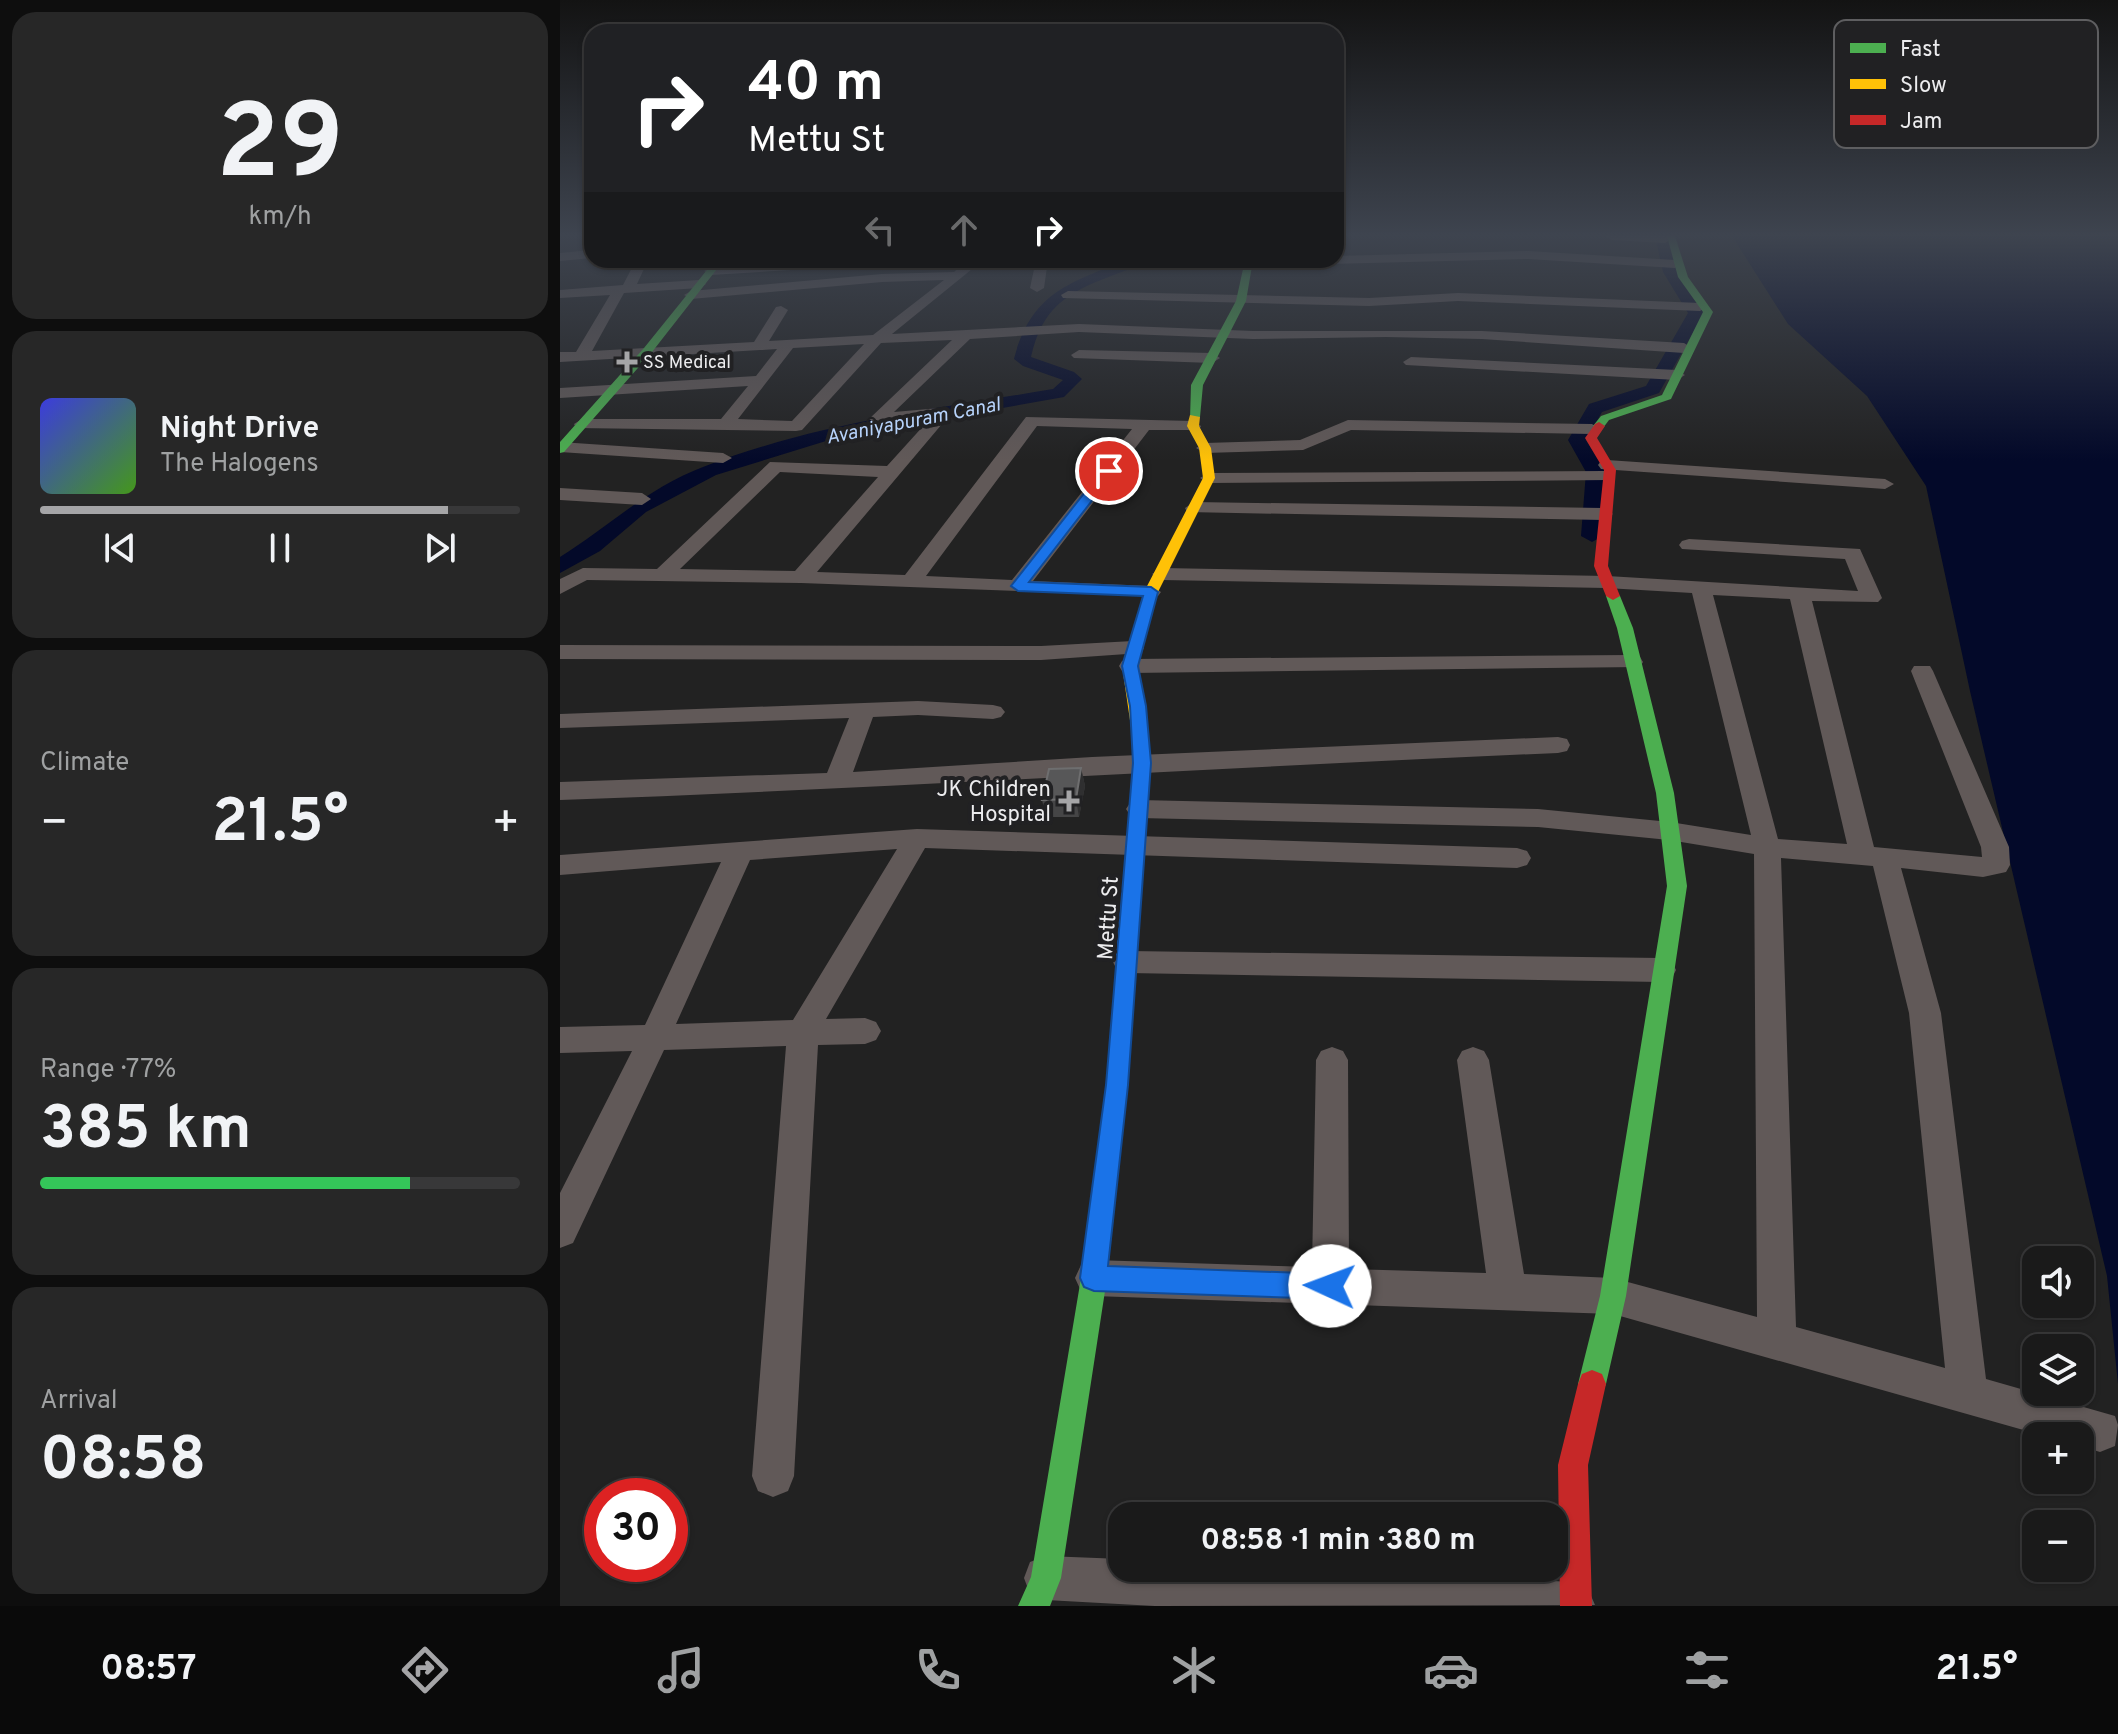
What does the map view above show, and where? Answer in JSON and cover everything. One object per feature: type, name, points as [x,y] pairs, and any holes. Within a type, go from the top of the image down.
[{"type":"street","points":[[582,355],[609,311]]},
{"type":"street","points":[[561,448],[679,311]]},
{"type":"street","points":[[760,344],[780,311]]},
{"type":"street","points":[[582,424],[796,426],[879,337],[913,311]]},
{"type":"street","points":[[1236,311],[1197,385],[1193,426],[1205,448],[1209,478],[1602,473],[1885,484]]},
{"type":"street","points":[[1205,448],[1303,445],[1348,425],[1588,429],[1605,418],[1667,397],[1667,374],[1681,347],[1708,312],[1705,311]]},
{"type":"street","points":[[953,346],[1045,328],[1253,335],[1482,335],[1681,347]]},
{"type":"street","points":[[801,577],[934,418],[877,419],[967,333]]},
{"type":"street","points":[[560,357],[879,337],[967,333],[1017,335]]},
{"type":"street","points":[[726,424],[790,343]]},
{"type":"street","points":[[1079,355],[1212,358]]},
{"type":"street","points":[[1411,362],[1667,374]]},
{"type":"street","points":[[560,393],[761,380]]},
{"type":"street","points":[[911,582],[1032,421],[1193,426]]},
{"type":"street","points":[[1018,586],[1145,424]]},
{"type":"street","points":[[1040,1592],[1569,1605],[1573,1465],[1654,970],[1677,886],[1661,830],[1665,793],[1625,662],[1625,628],[1599,582],[1601,566],[1597,514],[1602,473],[1588,429]]},
{"type":"street","points":[[561,448],[723,458]]},
{"type":"street","points":[[660,577],[776,466],[890,472]]},
{"type":"street","name":"Mettu St","points":[[1040,1592],[1094,1278],[1128,962],[1142,763],[1132,657],[1156,583],[1209,478]]},
{"type":"street","points":[[560,494],[642,499]]},
{"type":"street","points":[[1194,508],[1597,514]]},
{"type":"street","points":[[560,588],[583,574],[801,577],[1018,586],[1599,582],[1871,598],[1853,553],[1689,545]]},
{"type":"street","points":[[1701,587],[1767,847],[1777,1341]]},
{"type":"street","points":[[1799,592],[1874,856],[1925,1013],[1968,1395]]},
{"type":"street","points":[[560,652],[1041,653],[1132,657],[1625,662]]},
{"type":"street","points":[[1139,809],[1538,818],[1661,830],[1767,847],[1983,867],[1996,865],[1995,847],[1922,671]]},
{"type":"street","points":[[560,721],[918,708],[993,712]]},
{"type":"street","points":[[837,781],[863,712]]},
{"type":"street","points":[[560,791],[837,781],[1142,763],[1558,745]]},
{"type":"street","points":[[773,1476],[803,1031],[917,838]]},
{"type":"street","points":[[562,869],[740,851],[917,838],[1517,858]]},
{"type":"street","points":[[560,1231],[740,851]]},
{"type":"street","points":[[1128,962],[1654,970]]},
{"type":"street","points":[[560,1040],[865,1031]]},
{"type":"street","points":[[1330,1286],[1332,1060]]},
{"type":"street","points":[[1473,1060],[1508,1292]]},
{"type":"street","points":[[1094,1278],[1600,1296],[1777,1341],[2100,1431]]},
{"type":"water","points":[[1780,311],[2118,311],[2118,1384],[2107,1276],[1970,691],[1926,486],[1867,396],[1788,324]]},
{"type":"building","points":[[1081,768],[1076,799],[1042,800],[1049,769]]},
{"type":"waterway","name":"Avaniyapuram Canal","points":[[560,566],[592,546],[639,508],[709,471],[836,432],[1058,393],[1074,379],[1022,359],[1028,336],[1042,311]]},
{"type":"waterway","points":[[1592,536],[1596,472],[1577,440],[1595,408],[1653,389],[1695,311]]},
{"type":"traffic: fast","points":[[560,449],[679,311]]},
{"type":"traffic: fast","points":[[1194,417],[1197,385],[1236,311]]},
{"type":"traffic: fast","points":[[1599,426],[1605,418],[1667,397],[1707,311]]},
{"type":"traffic: fast","points":[[1592,1384],[1613,1296],[1677,886],[1665,793],[1625,628],[1613,596]]},
{"type":"traffic: fast","points":[[1034,1606],[1046,1578],[1094,1278],[1117,1085],[1142,763],[1140,734]]},
{"type":"traffic: slow","points":[[1140,734],[1130,666],[1151,592],[1209,478],[1205,448],[1193,426],[1194,417]]},
{"type":"traffic: jam","points":[[1599,426],[1591,438],[1610,470],[1601,566],[1613,596]]},
{"type":"traffic: jam","points":[[1576,1606],[1573,1465],[1592,1384]]},
{"type":"place","name":"SS Medical","points":[[627,362]]},
{"type":"place","name":"JK Children Hospital","points":[[1069,801]]},
{"type":"route","points":[[1109,471],[1018,586],[1151,592],[1130,666],[1138,706],[1142,763],[1117,1085],[1094,1278],[1330,1286]]}]
